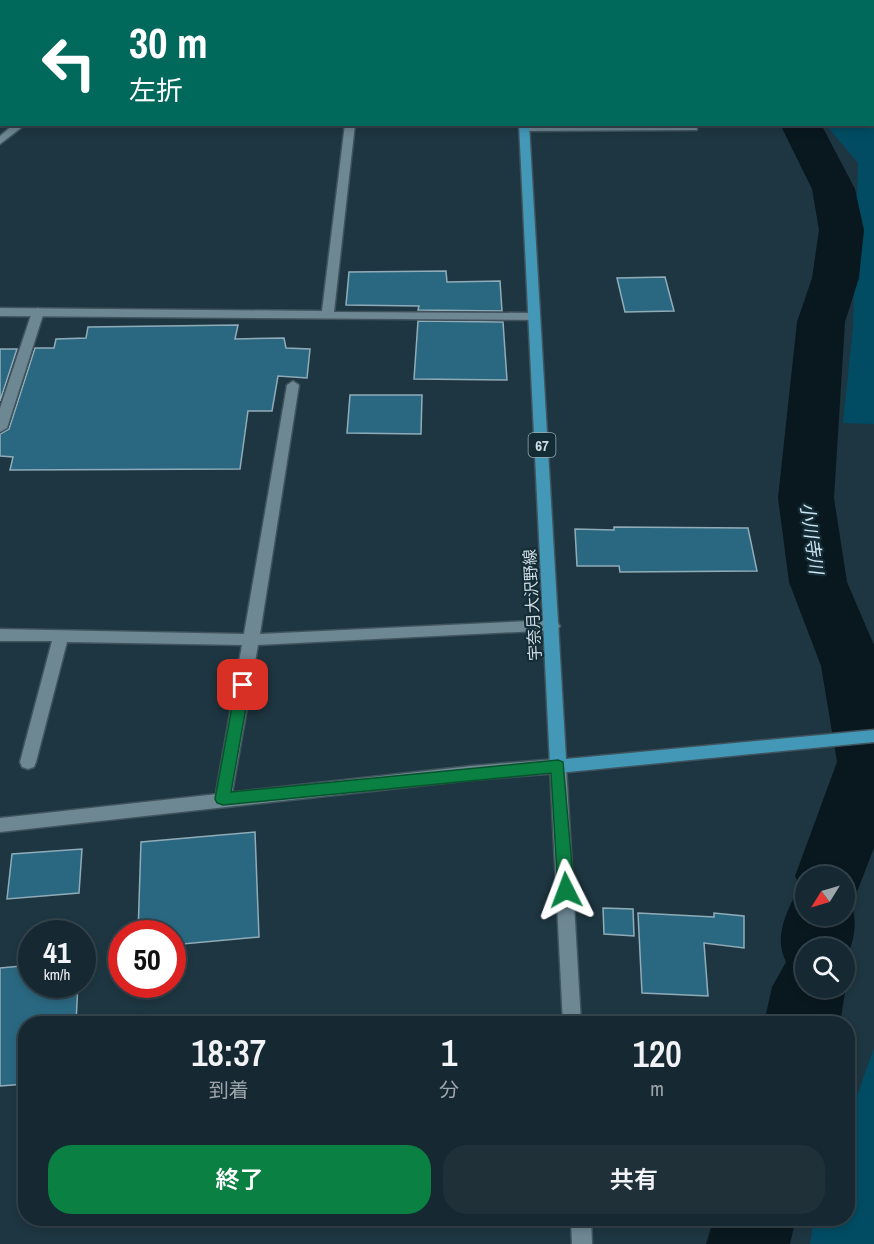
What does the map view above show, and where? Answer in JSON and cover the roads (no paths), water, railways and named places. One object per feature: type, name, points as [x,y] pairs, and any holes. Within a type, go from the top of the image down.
[{"type":"main road","name":"宇奈月大沢野線","points":[[524,126],[558,766]]},
{"type":"main road","points":[[558,766],[874,736]]},
{"type":"street","points":[[0,141],[19,126]]},
{"type":"street","points":[[328,315],[350,126]]},
{"type":"street","points":[[524,126],[693,128]]},
{"type":"street","points":[[0,312],[534,317]]},
{"type":"street","points":[[0,429],[38,312]]},
{"type":"street","points":[[223,799],[293,385]]},
{"type":"street","points":[[0,635],[251,640],[552,626]]},
{"type":"street","points":[[28,762],[61,636]]},
{"type":"street","points":[[0,825],[223,799],[558,766],[572,1016]]},
{"type":"street","points":[[581,1226],[582,1244]]},
{"type":"waterway","name":"小川寺川","points":[[801,126],[834,189],[841,230],[835,278],[821,322],[806,498],[818,582],[852,666],[870,762],[834,866]]},
{"type":"waterway","name":"小川寺川","points":[[817,938],[819,926]]},
{"type":"waterway","name":"小川寺川","points":[[803,1016],[807,998]]},
{"type":"waterway","name":"小川寺川","points":[[748,1244],[753,1226]]}]
